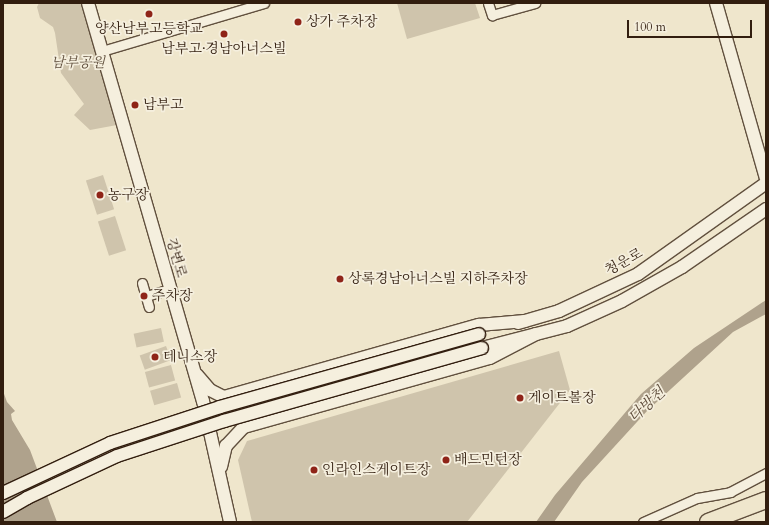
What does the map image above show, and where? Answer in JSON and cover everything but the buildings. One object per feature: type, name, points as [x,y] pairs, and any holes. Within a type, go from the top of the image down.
[{"type":"highway","points":[[708,522],[766,500]]},
{"type":"main road","name":"강변로","points":[[88,3],[194,371],[220,470],[230,522]]},
{"type":"main road","points":[[716,3],[766,178]]},
{"type":"main road","name":"청운로","points":[[3,494],[110,443],[220,407],[559,311],[638,274],[766,183]]},
{"type":"main road","points":[[3,512],[27,498],[116,456],[224,421],[482,348],[567,326],[622,301],[682,267],[766,209]]},
{"type":"main road","points":[[194,371],[210,390],[224,397],[479,325],[525,321]]},
{"type":"main road","points":[[220,470],[226,446],[244,427],[490,358],[536,334]]},
{"type":"street","points":[[102,51],[264,3]]},
{"type":"street","points":[[488,3],[492,15],[535,3]]},
{"type":"street","points":[[142,284],[149,307]]},
{"type":"street","points":[[146,296],[170,289]]},
{"type":"street","points":[[643,522],[697,498],[730,492],[766,473]]},
{"type":"green space","name":"남부공원","points":[[39,3],[81,3],[117,125],[90,130],[74,115],[84,104],[61,73],[55,33],[53,27],[40,18],[37,7]]},
{"type":"green space","points":[[397,3],[475,3],[480,18],[407,39]]},
{"type":"green space","name":"농구장","points":[[103,175],[114,209],[97,215],[86,181]]},
{"type":"green space","name":"농구장","points":[[115,216],[126,250],[109,256],[98,222]]},
{"type":"green space","points":[[161,328],[164,342],[137,348],[134,334]]},
{"type":"green space","name":"테니스장","points":[[166,346],[171,360],[145,370],[140,356]]},
{"type":"green space","points":[[559,351],[570,390],[467,522],[252,522],[238,460],[247,441]]},
{"type":"green space","points":[[171,365],[175,380],[149,387],[145,372]]},
{"type":"green space","name":"테니스장","points":[[177,383],[181,397],[154,405],[150,391]]},
{"type":"water","name":"다방천","points":[[766,300],[766,314],[733,332],[647,411],[582,482],[554,522],[536,522],[555,495],[641,394],[694,348]]},
{"type":"water","points":[[3,391],[7,402],[15,411],[11,414],[12,420],[30,450],[57,522],[3,522]]},
{"type":"place","name":"양산남부고등학교","points":[[149,14]]},
{"type":"place","name":"상가 주차장","points":[[298,22]]},
{"type":"place","name":"남부고·경남아너스빌","points":[[224,34]]},
{"type":"place","name":"남부고","points":[[135,105]]},
{"type":"place","name":"농구장","points":[[100,195]]},
{"type":"place","name":"상록경남아너스빌 지하주차장","points":[[340,279]]},
{"type":"place","name":"주차장","points":[[144,296]]},
{"type":"place","name":"테니스장","points":[[155,357]]},
{"type":"place","name":"게이트볼장","points":[[520,398]]},
{"type":"place","name":"배드민턴장","points":[[446,460]]},
{"type":"place","name":"인라인스케이트장","points":[[314,470]]}]
